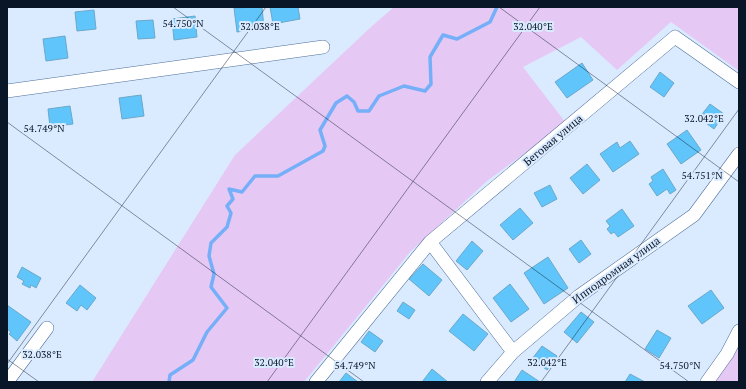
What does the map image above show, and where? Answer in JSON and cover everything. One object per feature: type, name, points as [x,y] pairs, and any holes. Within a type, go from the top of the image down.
[{"type":"street","name":"Беговая улица","points":[[316,382],[430,242],[676,37],[739,82]]},
{"type":"street","points":[[7,90],[323,46]]},
{"type":"street","name":"Ипподромная улица","points":[[487,382],[513,352],[579,296],[694,215],[739,154]]},
{"type":"street","points":[[430,242],[513,352]]},
{"type":"street","points":[[7,382],[47,328]]},
{"type":"street","points":[[707,382],[727,354],[739,331]]},
{"type":"shaded area","points":[[394,7],[739,7],[739,71],[671,22],[617,70],[581,37],[523,67],[566,123],[487,181],[411,251],[304,382],[92,382],[235,155]]},
{"type":"shaded area","points":[[739,343],[739,382],[712,382]]},
{"type":"building","points":[[262,7],[264,28],[237,32],[234,8]]},
{"type":"building","points":[[270,7],[298,7],[300,19],[273,24]]},
{"type":"building","points":[[94,10],[96,29],[77,31],[75,12]]},
{"type":"building","points":[[195,16],[197,37],[174,40],[172,19]]},
{"type":"building","points":[[153,20],[155,38],[138,39],[136,21]]},
{"type":"building","points":[[65,36],[68,58],[46,61],[43,39]]},
{"type":"building","points":[[582,63],[593,80],[567,98],[555,82]]},
{"type":"building","points":[[660,72],[674,83],[664,97],[650,87]]},
{"type":"building","points":[[141,95],[144,116],[122,119],[119,98]]},
{"type":"building","points":[[710,104],[724,114],[714,129],[699,118]]},
{"type":"building","points":[[70,106],[73,124],[50,127],[48,109]]},
{"type":"building","points":[[687,130],[701,150],[681,164],[667,144]]},
{"type":"building","points":[[630,141],[639,154],[613,172],[600,154],[617,142],[620,148]]},
{"type":"building","points":[[587,164],[600,180],[583,194],[570,178]]},
{"type":"building","points":[[663,169],[676,190],[670,194],[667,189],[657,196],[649,184],[653,181],[651,177]]},
{"type":"building","points":[[550,185],[557,199],[542,207],[534,193]]},
{"type":"building","points":[[520,208],[533,223],[513,240],[500,225]]},
{"type":"building","points":[[622,209],[634,226],[618,237],[614,232],[611,234],[607,229],[610,226],[606,221]]},
{"type":"building","points":[[581,240],[591,254],[579,263],[569,249]]},
{"type":"building","points":[[472,241],[483,251],[467,270],[456,261]]},
{"type":"building","points":[[548,257],[568,288],[544,304],[524,273]]},
{"type":"building","points":[[423,264],[442,280],[429,296],[409,279]]},
{"type":"building","points":[[22,267],[41,278],[36,288],[31,285],[30,288],[22,284],[24,281],[17,277]]},
{"type":"building","points":[[510,284],[529,309],[511,322],[493,298]]},
{"type":"building","points":[[80,285],[96,298],[87,310],[81,305],[77,311],[66,303]]},
{"type":"building","points":[[711,290],[724,308],[702,324],[688,306]]},
{"type":"building","points":[[403,302],[415,310],[409,319],[397,311]]},
{"type":"building","points":[[7,305],[31,322],[17,341],[9,334],[11,332],[7,329]]},
{"type":"building","points":[[581,312],[594,322],[577,343],[564,332]]},
{"type":"building","points":[[463,314],[488,334],[474,351],[449,331]]},
{"type":"building","points":[[657,330],[671,338],[659,358],[645,349]]},
{"type":"building","points":[[369,331],[383,341],[375,352],[361,342]]},
{"type":"building","points":[[542,346],[557,356],[547,370],[532,359]]},
{"type":"building","points":[[432,369],[448,382],[422,382]]},
{"type":"building","points":[[522,370],[540,382],[514,382]]},
{"type":"building","points":[[346,373],[358,382],[339,382]]},
{"type":"building","points":[[630,374],[645,382],[625,382]]},
{"type":"waterway","points":[[169,382],[170,375],[193,360],[207,332],[227,308],[211,287],[214,274],[209,256],[211,243],[227,227],[231,213],[227,206],[233,199],[229,189],[242,192],[255,176],[278,176],[323,151],[325,146],[320,130],[336,103],[347,96],[354,102],[358,111],[369,111],[379,96],[404,86],[425,91],[431,84],[430,57],[443,35],[457,39],[490,22],[497,7]]}]
